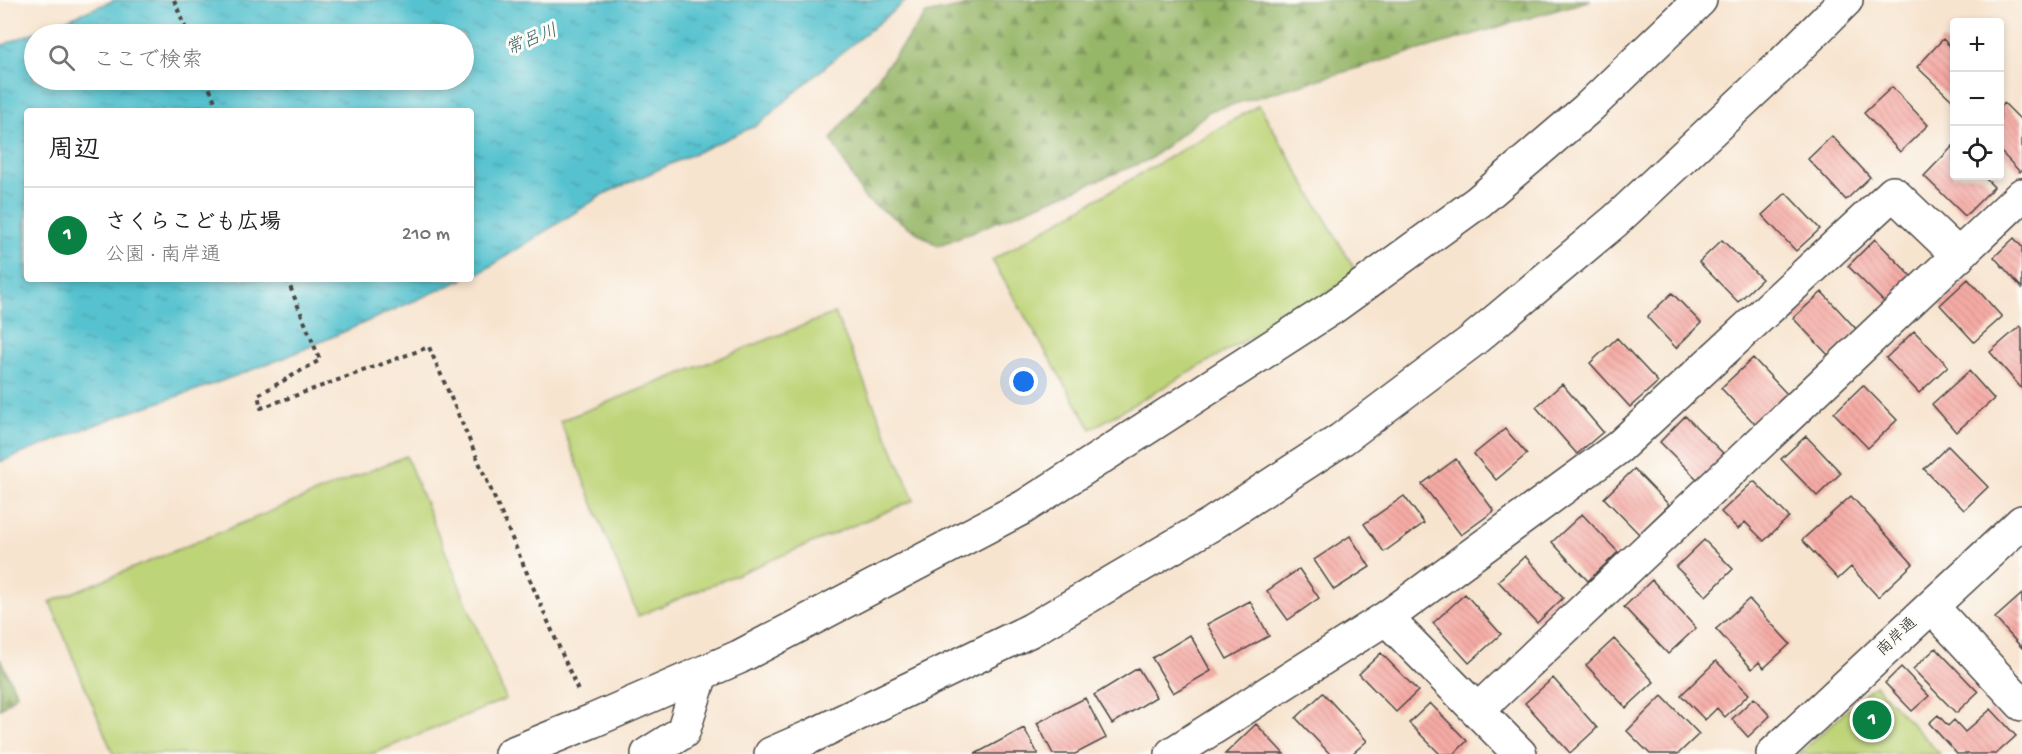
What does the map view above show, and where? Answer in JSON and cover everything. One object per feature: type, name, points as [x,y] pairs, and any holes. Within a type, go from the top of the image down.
[{"type":"street","points":[[511,754],[739,657],[1024,507],[1332,308],[1487,195],[1587,109],[1700,0]]},
{"type":"street","points":[[771,754],[1031,630],[1210,525],[1342,439],[1472,341],[1615,221],[1778,68],[1846,0]]},
{"type":"street","points":[[1172,754],[1386,618],[1619,447],[1893,193],[1959,256]]},
{"type":"street","points":[[1478,710],[2022,195]]},
{"type":"street","name":"南岸通","points":[[1773,754],[2022,522]]},
{"type":"street","points":[[1932,607],[2022,704]]},
{"type":"street","points":[[1386,618],[1478,710],[1509,751]]},
{"type":"street","points":[[648,754],[683,732],[701,674]]},
{"type":"path","points":[[174,0],[184,24]]},
{"type":"path","points":[[210,90],[218,108]]},
{"type":"path","points":[[289,282],[320,360],[258,395],[261,408],[429,347],[592,721]]},
{"type":"green space","points":[[993,0],[1591,0],[1210,111],[1150,159],[938,246],[865,199],[831,139],[926,14]]},
{"type":"green space","points":[[1259,105],[1358,275],[1091,429],[992,260]]},
{"type":"green space","points":[[835,313],[914,500],[638,616],[560,421]]},
{"type":"green space","points":[[406,456],[506,699],[372,754],[113,754],[50,602]]},
{"type":"green space","points":[[0,659],[17,694],[0,709]]},
{"type":"green space","points":[[1875,685],[1940,754],[1799,754]]},
{"type":"water","name":"常呂川","points":[[115,0],[907,0],[757,125],[604,194],[474,275],[474,108],[24,108],[24,282],[457,282],[284,358],[121,415],[0,462],[0,46],[24,36],[24,90],[474,90],[474,24],[55,24]]},
{"type":"building","points":[[1943,39],[1950,46],[1950,98],[1917,67]]},
{"type":"building","points":[[1892,87],[1928,125],[1900,152],[1864,113]]},
{"type":"building","points":[[2004,103],[2022,121],[2022,170],[2020,172],[2004,155]]},
{"type":"building","points":[[1832,136],[1870,177],[1846,200],[1808,159]]},
{"type":"building","points":[[1950,149],[1950,180],[1987,180],[1994,187],[1965,216],[1924,176]]},
{"type":"building","points":[[1786,193],[1820,229],[1796,251],[1762,215]]},
{"type":"building","points":[[2014,238],[2022,247],[2022,288],[1994,257]]},
{"type":"building","points":[[1875,239],[1913,278],[1886,304],[1848,266]]},
{"type":"building","points":[[1722,240],[1762,279],[1738,302],[1699,262]]},
{"type":"building","points":[[1968,279],[2002,317],[1974,342],[1940,305]]},
{"type":"building","points":[[1822,292],[1858,331],[1830,357],[1793,318]]},
{"type":"building","points":[[1672,293],[1701,323],[1676,348],[1647,317]]},
{"type":"building","points":[[2020,326],[2022,328],[2022,389],[1990,352]]},
{"type":"building","points":[[1914,331],[1948,366],[1919,393],[1886,358]]},
{"type":"building","points":[[1617,338],[1658,382],[1630,407],[1590,363]]},
{"type":"building","points":[[1753,358],[1788,395],[1756,425],[1721,388]]},
{"type":"building","points":[[1969,371],[1994,399],[1956,432],[1932,404]]},
{"type":"building","points":[[1562,384],[1603,432],[1577,454],[1536,407]]},
{"type":"building","points":[[1863,385],[1897,420],[1868,448],[1834,413]]},
{"type":"building","points":[[1685,416],[1725,455],[1699,481],[1660,442]]},
{"type":"building","points":[[1505,429],[1527,454],[1496,480],[1474,454]]},
{"type":"building","points":[[1806,436],[1841,473],[1817,496],[1781,459]]},
{"type":"building","points":[[1948,446],[1988,487],[1964,510],[1924,469]]},
{"type":"building","points":[[1456,459],[1494,511],[1461,535],[1422,484]]},
{"type":"building","points":[[1634,469],[1669,505],[1639,534],[1604,498]]},
{"type":"building","points":[[1754,481],[1789,517],[1764,541],[1745,522],[1738,529],[1721,512]]},
{"type":"building","points":[[1404,496],[1424,523],[1384,552],[1364,524]]},
{"type":"building","points":[[1851,496],[1913,564],[1878,597],[1851,567],[1838,579],[1802,540]]},
{"type":"building","points":[[1582,514],[1618,552],[1588,581],[1552,542]]},
{"type":"building","points":[[1350,536],[1370,567],[1334,590],[1314,560]]},
{"type":"building","points":[[1704,540],[1733,569],[1706,596],[1676,567]]},
{"type":"building","points":[[1525,556],[1563,598],[1537,623],[1498,581]]},
{"type":"building","points":[[1299,569],[1319,598],[1288,620],[1267,591]]},
{"type":"building","points":[[1652,580],[1696,628],[1668,654],[1624,607]]},
{"type":"building","points":[[1465,594],[1501,634],[1469,663],[1433,623]]},
{"type":"building","points":[[2022,594],[2022,648],[1995,618]]},
{"type":"building","points":[[1749,599],[1790,644],[1764,668],[1759,662],[1752,669],[1716,629]]},
{"type":"building","points":[[1250,601],[1269,636],[1227,659],[1207,624]]},
{"type":"building","points":[[1190,635],[1211,671],[1173,693],[1152,658]]},
{"type":"building","points":[[1614,639],[1654,682],[1626,708],[1586,665]]},
{"type":"building","points":[[1936,648],[1978,692],[1956,713],[1913,669]]},
{"type":"building","points":[[1381,653],[1418,691],[1396,712],[1359,674]]},
{"type":"building","points":[[1716,661],[1749,694],[1725,717],[1717,708],[1705,720],[1681,695]]},
{"type":"building","points":[[1901,667],[1929,696],[1912,711],[1885,683]]},
{"type":"building","points":[[1138,668],[1156,697],[1112,724],[1094,695]]},
{"type":"building","points":[[1553,678],[1597,728],[1570,753],[1525,703]]},
{"type":"building","points":[[1323,693],[1367,741],[1352,754],[1330,754],[1296,718]]},
{"type":"building","points":[[1662,696],[1699,734],[1678,754],[1650,754],[1627,731]]},
{"type":"building","points":[[1085,698],[1106,738],[1075,754],[1053,754],[1037,723]]},
{"type":"building","points":[[1754,698],[1770,716],[1748,737],[1732,719]]},
{"type":"building","points":[[1430,703],[1467,741],[1454,754],[1440,754],[1409,723]]},
{"type":"building","points":[[1991,709],[2016,736],[1996,754],[1957,754],[1929,723],[1938,715],[1948,726],[1954,720],[1965,732]]},
{"type":"building","points":[[1256,724],[1284,754],[1225,754]]},
{"type":"building","points":[[1024,728],[1038,754],[975,754]]},
{"type":"place","name":"さくらこども広場","points":[[1872,720]]}]
